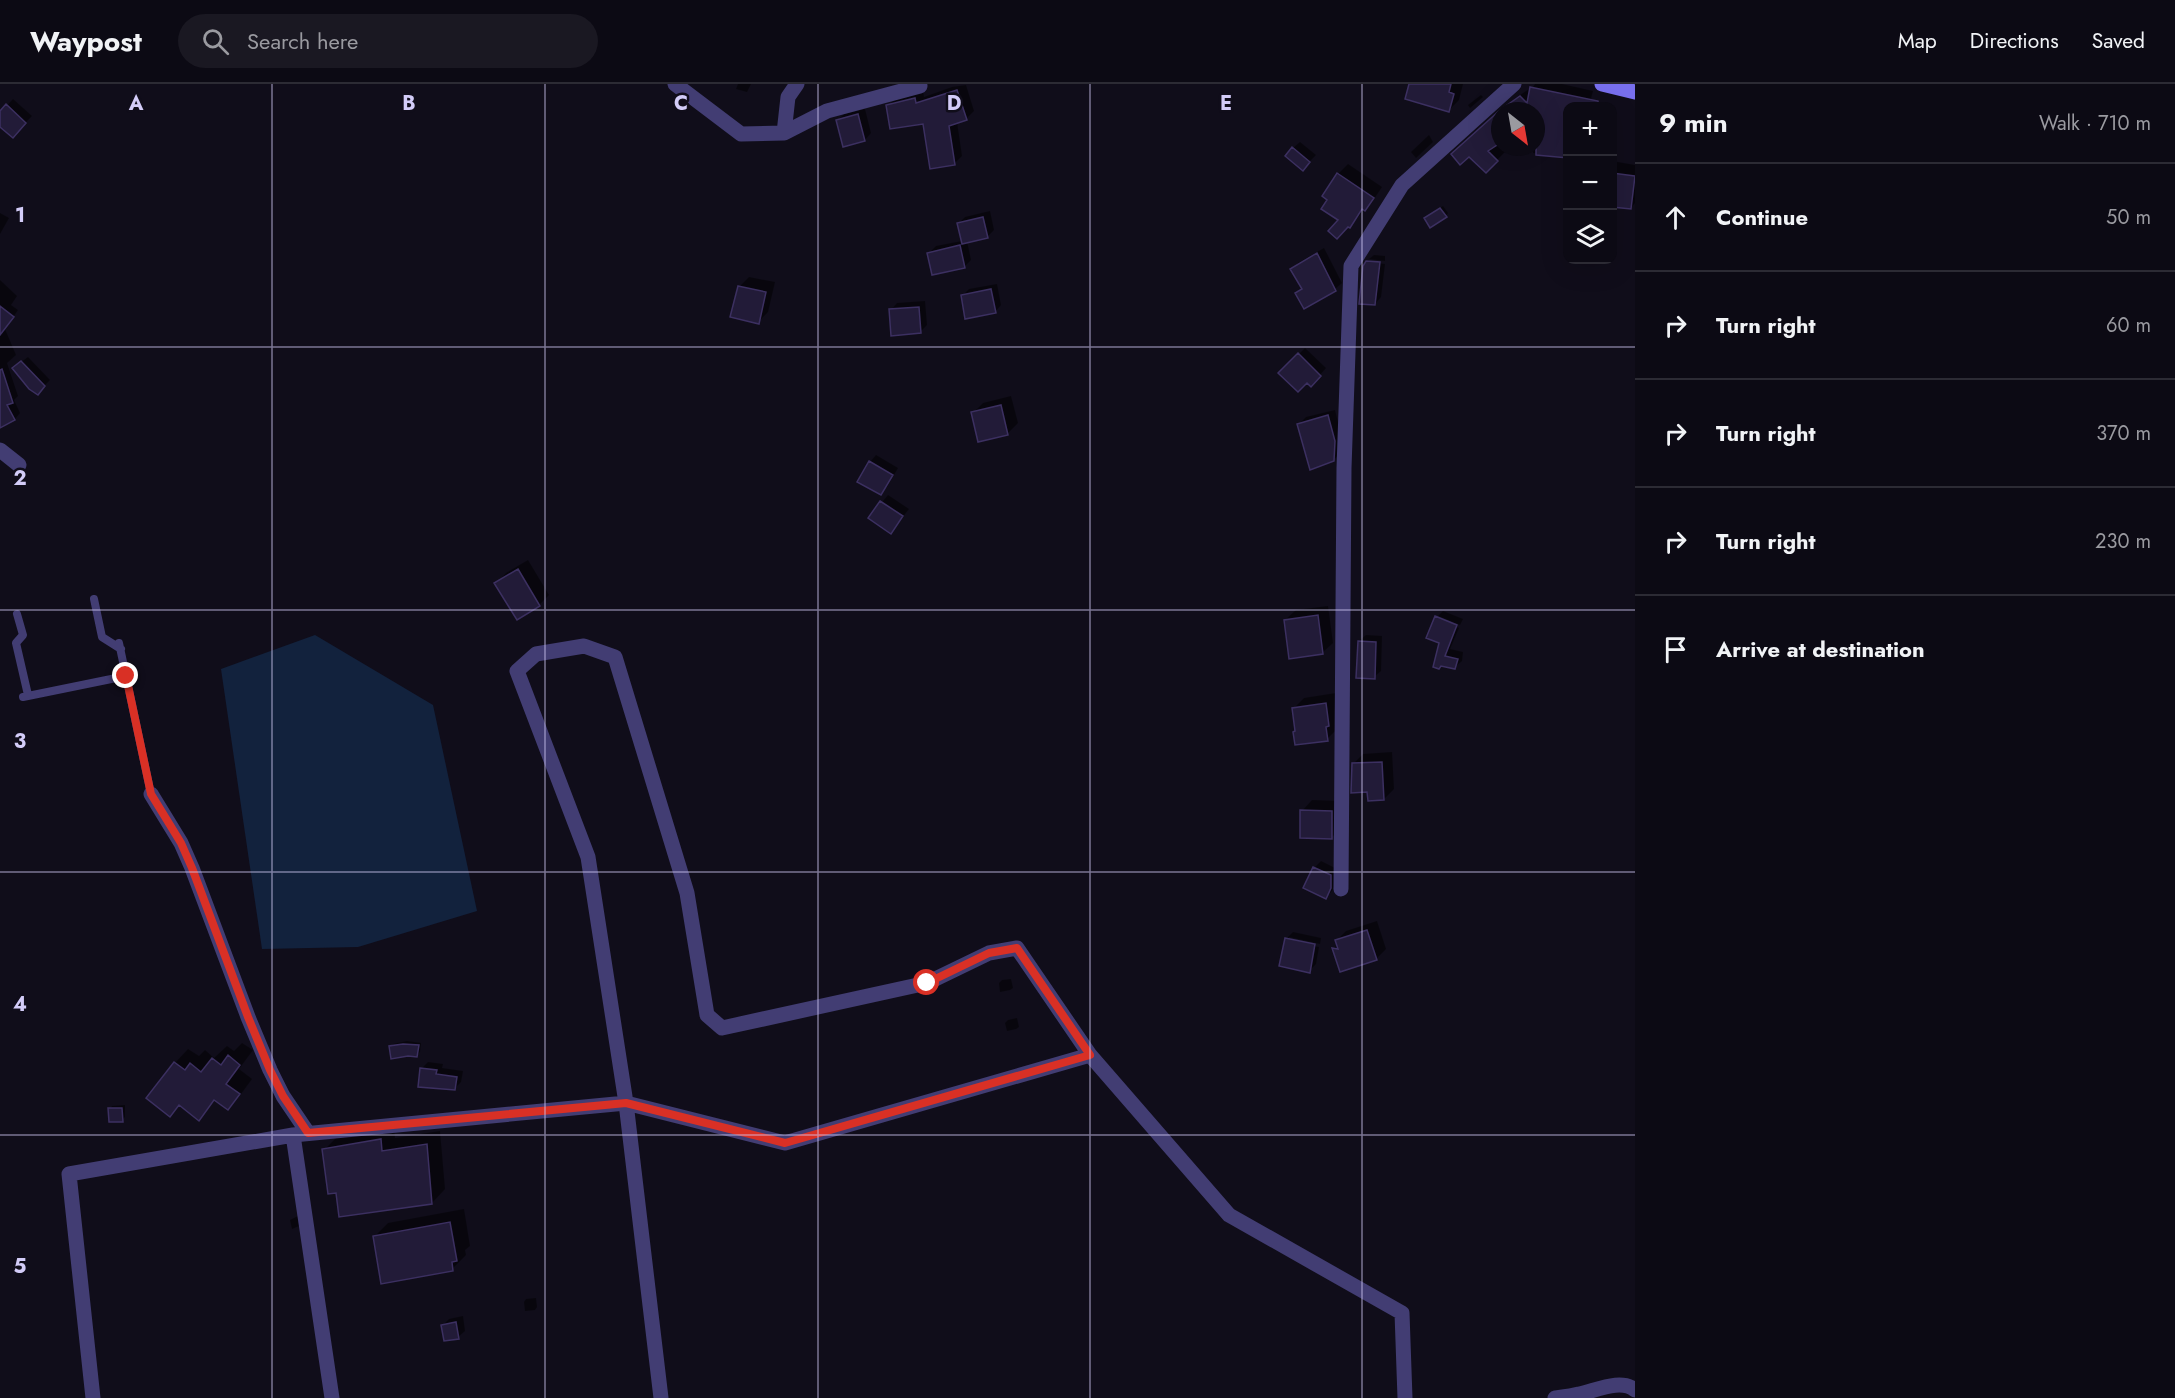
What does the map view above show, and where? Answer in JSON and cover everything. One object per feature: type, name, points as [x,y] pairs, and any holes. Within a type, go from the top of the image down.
[{"type":"main road","points":[[1602,84],[1635,92]]},
{"type":"street","points":[[675,84],[741,134],[784,133],[827,111],[920,86]]},
{"type":"street","points":[[784,133],[788,97],[797,84]]},
{"type":"street","points":[[1341,889],[1344,468],[1351,266],[1402,185],[1514,84]]},
{"type":"street","points":[[0,450],[19,465]]},
{"type":"street","points":[[661,1398],[626,1103],[588,857],[517,671],[536,654],[584,645],[615,657],[687,892],[707,1015],[722,1028],[927,983],[989,953],[1017,948],[1090,1055],[1229,1215],[1402,1313],[1405,1398]]},
{"type":"street","points":[[151,794],[181,843],[192,868],[248,1017],[300,1134],[332,1398]]},
{"type":"street","points":[[93,1398],[69,1174],[300,1134],[626,1103],[785,1143],[1090,1055]]},
{"type":"street","points":[[1556,1398],[1582,1396],[1614,1385],[1632,1387],[1635,1390]]},
{"type":"lane","points":[[94,598],[102,637],[120,646],[151,794]]},
{"type":"lane","points":[[17,614],[23,635],[16,644],[25,696],[126,676]]},
{"type":"water","points":[[315,635],[433,705],[477,911],[358,947],[262,949],[221,669]]},
{"type":"building","points":[[1409,84],[1451,84],[1449,92],[1454,94],[1449,112],[1405,99]]},
{"type":"building","points":[[1530,87],[1598,101],[1563,102],[1563,158],[1545,156],[1545,102],[1527,102]]},
{"type":"building","points":[[957,90],[967,120],[949,126],[955,165],[930,169],[923,124],[890,129],[886,105],[915,98],[916,103]]},
{"type":"building","points":[[1520,96],[1526,102],[1511,102]]},
{"type":"building","points":[[6,104],[26,123],[13,138],[0,127],[0,111]]},
{"type":"building","points":[[858,114],[865,141],[843,147],[836,120]]},
{"type":"building","points":[[1491,118],[1491,149],[1488,151],[1498,161],[1486,173],[1469,157],[1460,165],[1451,154]]},
{"type":"building","points":[[1292,147],[1310,162],[1303,171],[1285,156]]},
{"type":"building","points":[[1337,173],[1374,198],[1365,211],[1362,209],[1350,228],[1348,227],[1337,239],[1328,231],[1338,220],[1321,209],[1327,200],[1322,196]]},
{"type":"building","points":[[1617,174],[1635,176],[1631,209],[1617,208]]},
{"type":"building","points":[[1440,208],[1447,217],[1430,228],[1424,218]]},
{"type":"building","points":[[983,217],[988,238],[962,244],[957,223]]},
{"type":"building","points":[[960,245],[965,268],[932,275],[927,253]]},
{"type":"building","points":[[1317,253],[1336,291],[1304,309],[1295,293],[1302,289],[1290,269]]},
{"type":"building","points":[[1366,261],[1380,262],[1375,305],[1359,304],[1363,266]]},
{"type":"building","points":[[738,286],[766,292],[759,324],[730,317]]},
{"type":"building","points":[[991,289],[996,313],[965,319],[961,295]]},
{"type":"building","points":[[0,306],[14,317],[0,335]]},
{"type":"building","points":[[919,307],[921,333],[891,336],[889,309]]},
{"type":"building","points":[[1298,353],[1321,376],[1311,387],[1307,383],[1298,392],[1278,373]]},
{"type":"building","points":[[21,361],[45,386],[38,395],[29,389],[12,368]]},
{"type":"building","points":[[2,369],[13,403],[7,405],[15,420],[0,428],[0,370]]},
{"type":"building","points":[[1001,405],[1008,435],[978,442],[971,412]]},
{"type":"building","points":[[1328,415],[1335,441],[1334,461],[1310,470],[1297,424]]},
{"type":"building","points":[[869,461],[893,475],[881,495],[857,482]]},
{"type":"building","points":[[880,501],[903,516],[891,534],[868,518]]},
{"type":"building","points":[[518,569],[540,606],[517,620],[494,583]]},
{"type":"building","points":[[1318,615],[1323,654],[1289,659],[1284,620]]},
{"type":"building","points":[[1435,616],[1457,625],[1445,656],[1458,659],[1455,669],[1433,667],[1439,643],[1426,638]]},
{"type":"building","points":[[1358,641],[1376,642],[1375,679],[1356,678]]},
{"type":"building","points":[[1326,703],[1328,741],[1295,745],[1292,708]]},
{"type":"building","points":[[1382,762],[1384,800],[1368,801],[1367,792],[1351,793],[1352,763]]},
{"type":"building","points":[[1300,810],[1332,811],[1332,839],[1300,838]]},
{"type":"building","points":[[1313,867],[1331,875],[1331,888],[1326,899],[1303,888]]},
{"type":"building","points":[[1367,930],[1377,960],[1340,972],[1332,948],[1338,949],[1335,940]]},
{"type":"building","points":[[1285,938],[1315,944],[1310,973],[1279,966]]},
{"type":"building","points":[[419,1045],[417,1057],[391,1059],[389,1046]]},
{"type":"building","points":[[228,1055],[240,1065],[226,1084],[240,1094],[228,1110],[214,1100],[199,1121],[179,1105],[170,1117],[146,1098],[174,1062],[185,1070],[190,1063],[201,1072],[212,1058],[221,1065]]},
{"type":"building","points":[[420,1068],[437,1070],[436,1074],[457,1077],[455,1090],[418,1087]]},
{"type":"building","points":[[108,1108],[122,1108],[123,1122],[109,1122]]},
{"type":"building","points":[[381,1139],[382,1151],[427,1144],[432,1204],[339,1217],[336,1193],[328,1194],[322,1149]]},
{"type":"building","points":[[450,1222],[457,1261],[452,1262],[453,1271],[381,1284],[373,1236]]},
{"type":"building","points":[[456,1322],[459,1339],[444,1341],[441,1325]]},
{"type":"route","points":[[126,676],[151,794],[181,843],[192,868],[270,1070],[283,1096],[308,1133],[626,1103],[785,1143],[1090,1055],[1017,948],[989,953],[927,983]]}]
